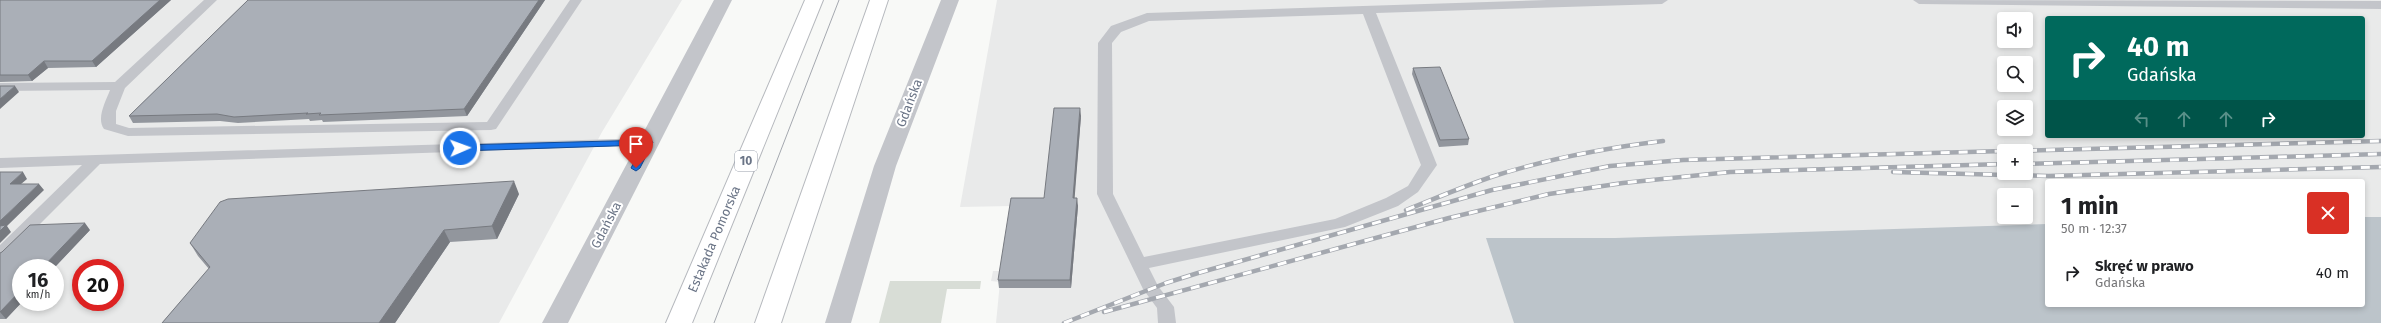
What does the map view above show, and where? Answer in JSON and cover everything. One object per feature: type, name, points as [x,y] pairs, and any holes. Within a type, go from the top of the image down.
[{"type":"main road","name":"Estakada Pomorska","points":[[679,323],[814,0]]},
{"type":"main road","points":[[768,323],[879,0]]},
{"type":"street","name":"Gdańska","points":[[555,323],[723,0]]},
{"type":"street","name":"Gdańska","points":[[838,323],[885,166],[950,0]]},
{"type":"lane","points":[[211,0],[119,86],[109,111],[109,126],[128,132],[491,126],[576,0]]},
{"type":"lane","points":[[1167,323],[1164,307],[1151,289],[1105,194],[1104,43],[1116,29],[1147,17],[1662,0]]},
{"type":"lane","points":[[1919,0],[2381,5]]},
{"type":"lane","points":[[1139,264],[1339,223],[1392,202],[1413,189],[1429,165],[1368,9]]},
{"type":"lane","points":[[0,87],[119,86]]},
{"type":"lane","points":[[0,163],[94,162],[649,142]]},
{"type":"lane","points":[[0,254],[94,162]]},
{"type":"shaded area","points":[[0,0],[682,0],[602,132],[499,323],[0,323]]},
{"type":"shaded area","points":[[997,0],[2381,0],[2381,323],[996,323],[1000,282],[991,281],[993,271],[1001,271],[1011,206],[960,207]]},
{"type":"shaded area","points":[[2365,217],[2381,217],[2381,323],[1514,323],[1486,238],[1615,238],[2045,224],[2045,307],[2365,307]]},
{"type":"shaded area","points":[[890,281],[981,281],[980,289],[947,289],[941,323],[879,323]]},
{"type":"building","points":[[0,0],[160,0],[92,61],[44,61],[28,75],[0,75]]},
{"type":"building","points":[[248,0],[539,0],[464,109],[319,115],[321,113],[306,114],[308,113],[234,117],[217,114],[129,116]]},
{"type":"building","points":[[1440,67],[1469,139],[1440,140],[1413,68]]},
{"type":"building","points":[[0,86],[15,86],[0,99]]},
{"type":"building","points":[[1054,108],[1080,108],[1073,198],[1077,198],[1070,280],[998,280],[1011,198],[1044,198]]},
{"type":"building","points":[[0,172],[23,172],[10,184],[39,184],[0,221]]},
{"type":"building","points":[[514,181],[492,226],[444,230],[379,323],[162,323],[210,267],[190,243],[220,202],[228,199]]},
{"type":"building","points":[[85,223],[51,259],[12,259],[12,299],[0,312],[0,253],[30,225]]},
{"type":"building","points":[[6,225],[0,231],[0,226]]},
{"type":"tram line","points":[[714,323],[839,0]]},
{"type":"railway","points":[[1406,210],[1491,177],[1533,165],[1598,151],[1663,141]]},
{"type":"railway","points":[[2033,150],[2381,141]]},
{"type":"railway","points":[[1064,323],[1166,283],[1198,273],[1492,190],[1610,166],[1683,160],[1997,151]]},
{"type":"railway","points":[[2033,164],[2381,154]]},
{"type":"railway","points":[[1104,312],[1449,218],[1549,194],[1623,183],[1730,172],[1997,164]]},
{"type":"railway","points":[[1893,172],[2048,176],[2381,167]]},
{"type":"route","points":[[460,148],[649,142],[636,168]]}]
